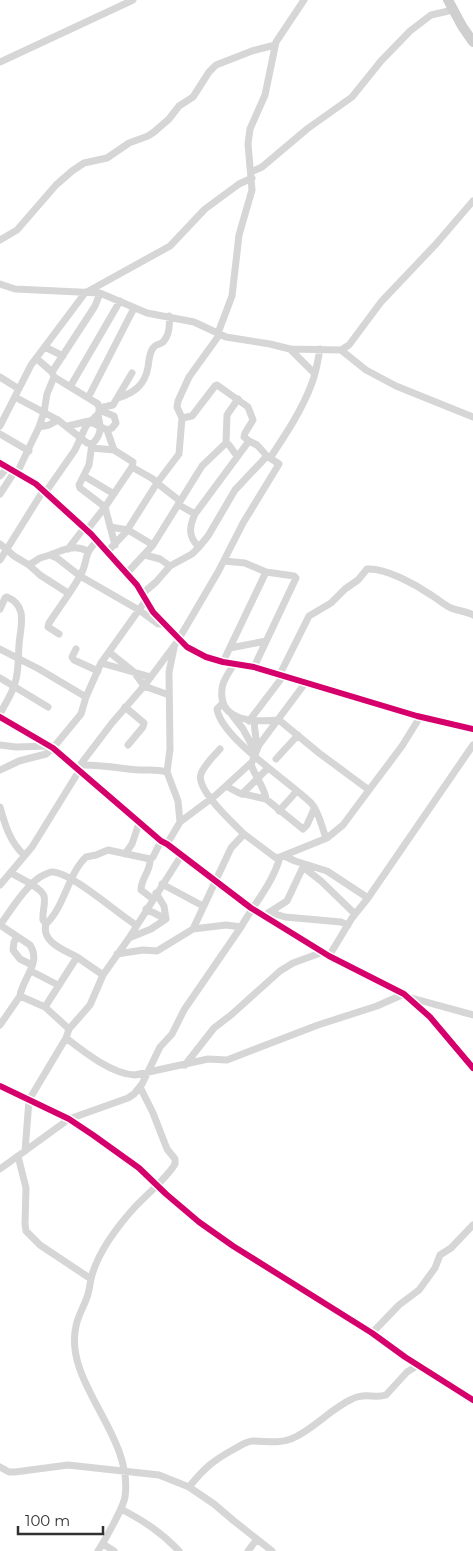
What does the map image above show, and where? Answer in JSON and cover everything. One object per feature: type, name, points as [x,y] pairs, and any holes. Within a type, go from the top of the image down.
[{"type":"street","points":[[0,62],[133,0]]},
{"type":"street","points":[[107,552],[128,530],[157,483],[179,454],[182,418],[177,407],[178,401],[185,384],[219,334],[233,290],[239,235],[251,193],[248,144],[250,129],[265,95],[275,45],[304,0]]},
{"type":"street","points":[[1,422],[31,365],[85,293],[170,246],[211,204],[262,167],[307,129],[352,97],[381,61],[410,31],[431,15],[451,5],[473,42]]},
{"type":"street","points":[[0,240],[17,230],[56,185],[72,171],[84,163],[107,158],[130,142],[154,132],[169,119],[179,106],[193,97],[216,65],[252,50],[275,45]]},
{"type":"street","points":[[0,284],[15,289],[100,293],[147,313],[194,322],[226,337],[290,349],[341,350],[349,345],[381,302],[436,244],[473,201]]},
{"type":"street","points":[[0,494],[29,451],[44,412],[53,375],[95,306],[100,293]]},
{"type":"street","points":[[79,301],[95,306]]},
{"type":"street","points":[[70,387],[120,301]]},
{"type":"street","points":[[88,398],[134,308]]},
{"type":"street","points":[[118,398],[136,390],[148,370],[149,357],[153,348],[164,341],[170,329],[169,316]]},
{"type":"street","points":[[45,347],[63,356]]},
{"type":"street","points":[[290,349],[314,373]]},
{"type":"street","points":[[0,770],[19,761],[46,754],[50,747],[81,714],[101,663],[139,610],[144,597],[170,566],[192,554],[199,547],[208,536],[224,505],[235,490],[268,457],[298,414],[314,381],[320,349]]},
{"type":"street","points":[[341,350],[366,370],[396,386],[473,417]]},
{"type":"street","points":[[36,358],[53,375],[98,404],[104,428],[114,450]]},
{"type":"street","points":[[0,560],[44,492],[75,450],[89,421],[99,411],[113,405],[132,373]]},
{"type":"street","points":[[0,376],[19,389]]},
{"type":"street","points":[[0,885],[40,834],[79,768],[154,674],[176,643],[224,561],[243,523],[279,464],[268,457],[257,445],[244,437],[253,420],[251,413],[248,407],[220,386],[215,386],[192,416],[182,418]]},
{"type":"street","points":[[15,397],[68,426],[92,446],[114,450],[133,462],[132,467],[105,507],[68,549]]},
{"type":"street","points":[[127,573],[153,546],[202,466],[226,443],[227,415],[238,399]]},
{"type":"street","points":[[68,426],[89,421],[104,428],[112,428],[116,422],[113,405]]},
{"type":"street","points":[[99,411],[114,416]]},
{"type":"street","points":[[39,427],[49,425],[58,420]]},
{"type":"street","points":[[104,428],[92,446],[89,465],[79,485],[80,488],[105,507],[114,545]]},
{"type":"street","points":[[0,434],[29,451]]},
{"type":"street","points":[[199,547],[190,534],[190,525],[195,514],[249,441]]},
{"type":"street","points":[[226,443],[237,456]]},
{"type":"street","points":[[0,463],[36,484],[86,529],[137,585],[153,612],[164,624],[176,643],[223,662],[254,667],[420,717],[473,729]]},
{"type":"street","points":[[0,476],[8,467]]},
{"type":"street","points":[[132,467],[153,479],[195,514]]},
{"type":"street","points":[[84,476],[114,494]]},
{"type":"street","points":[[110,527],[128,530],[153,546]]},
{"type":"street","points":[[59,634],[48,627],[49,623],[80,576],[85,566],[87,551],[97,541]]},
{"type":"street","points":[[0,544],[14,556],[30,565],[40,575],[68,593]]},
{"type":"street","points":[[30,565],[40,558],[68,549],[76,548],[87,551]]},
{"type":"street","points":[[50,555],[57,558],[80,576],[139,610],[158,624],[164,624]]},
{"type":"street","points":[[144,555],[160,559],[170,566]]},
{"type":"street","points":[[224,561],[245,563],[266,572],[294,576],[296,578],[254,667]]},
{"type":"street","points":[[256,752],[252,721],[282,675],[309,616],[331,603],[345,589],[358,580],[366,569],[379,569],[398,577],[452,608],[473,615]]},
{"type":"street","points":[[223,662],[266,572]]},
{"type":"street","points":[[0,609],[5,598],[11,598],[19,607],[22,619],[18,674],[15,685],[0,716],[50,747],[79,768],[139,823],[214,882],[251,908],[266,914],[326,954],[406,995],[473,1015]]},
{"type":"street","points":[[230,648],[266,641]]},
{"type":"street","points":[[176,643],[169,672],[170,749],[167,772],[178,801],[180,822]]},
{"type":"street","points":[[0,649],[86,698]]},
{"type":"street","points":[[76,649],[72,657],[74,660],[98,671]]},
{"type":"street","points":[[109,652],[134,672],[144,686],[169,695]]},
{"type":"street","points":[[101,663],[134,672],[154,674],[169,672]]},
{"type":"street","points":[[234,664],[222,688],[223,703],[243,729],[268,768],[312,804],[326,838]]},
{"type":"street","points":[[0,678],[15,685],[48,707]]},
{"type":"street","points":[[166,919],[164,906],[155,896],[141,890],[149,870],[150,859],[180,822],[226,786],[249,765],[256,752],[306,682]]},
{"type":"street","points":[[223,703],[217,710],[229,731],[244,747],[256,752]]},
{"type":"street","points":[[125,708],[144,723],[143,727],[128,745]]},
{"type":"street","points":[[232,714],[252,721],[279,720],[369,790]]},
{"type":"street","points":[[220,749],[200,776],[210,799],[244,834],[276,858],[326,838],[343,825],[402,746],[420,717]]},
{"type":"street","points":[[276,759],[298,735]]},
{"type":"street","points":[[0,745],[50,747]]},
{"type":"street","points":[[185,1065],[214,1028],[280,970],[293,963],[326,954],[368,898],[473,745]]},
{"type":"street","points":[[244,747],[249,765],[266,794],[266,800]]},
{"type":"street","points":[[79,768],[98,764],[140,770],[156,769],[167,772]]},
{"type":"street","points":[[242,794],[268,768]]},
{"type":"street","points":[[226,786],[242,794],[266,800],[303,829],[307,825],[314,808]]},
{"type":"street","points":[[279,811],[296,792]]},
{"type":"street","points":[[0,807],[9,836],[16,848],[24,855]]},
{"type":"street","points":[[125,854],[132,844],[139,823]]},
{"type":"street","points":[[193,929],[231,848],[244,834]]},
{"type":"street","points":[[103,975],[77,957],[53,944],[47,938],[46,924],[62,903],[78,866],[86,857],[108,850],[150,859]]},
{"type":"street","points":[[137,856],[149,870]]},
{"type":"street","points":[[25,1151],[29,1100],[70,1029],[90,1005],[103,975],[181,856]]},
{"type":"street","points":[[282,857],[303,866],[331,872],[368,898]]},
{"type":"street","points":[[0,1169],[69,1119],[128,1098],[140,1088],[160,1047],[172,1034],[184,1010],[241,927],[282,857]]},
{"type":"street","points":[[266,914],[287,901],[303,866]]},
{"type":"street","points":[[303,866],[355,914]]},
{"type":"street","points":[[0,1026],[20,996],[21,989],[32,968],[33,950],[30,945],[0,925],[40,877],[50,872],[72,880],[136,925]]},
{"type":"street","points":[[11,873],[32,885],[44,896],[42,916],[46,924]]},
{"type":"street","points":[[162,884],[203,906]]},
{"type":"street","points":[[146,910],[166,919]]},
{"type":"street","points":[[266,914],[341,922],[348,925]]},
{"type":"street","points":[[129,938],[151,929],[166,919]]},
{"type":"street","points":[[117,954],[143,950],[157,951],[193,929],[226,925],[241,927]]},
{"type":"street","points":[[17,937],[13,950],[20,959],[58,986]]},
{"type":"street","points":[[45,1007],[77,957]]},
{"type":"street","points":[[66,1038],[83,1051],[123,1074],[135,1075],[208,1059],[226,1060],[310,1028],[406,995]]},
{"type":"street","points":[[406,995],[430,1017],[473,1068]]},
{"type":"street","points":[[20,996],[45,1007],[70,1029]]},
{"type":"street","points":[[0,1086],[69,1119],[139,1168],[199,1222],[233,1246],[372,1333],[473,1400]]},
{"type":"street","points":[[98,1551],[125,1498],[126,1471],[109,1427],[75,1356],[76,1326],[99,1259],[123,1221],[176,1164],[167,1149],[153,1113],[140,1088]]},
{"type":"street","points":[[18,1156],[26,1188],[26,1231],[40,1245],[91,1279]]},
{"type":"street","points":[[372,1333],[389,1315],[419,1290],[435,1268],[440,1255],[452,1248],[473,1225]]},
{"type":"street","points":[[189,1487],[204,1469],[215,1460],[243,1444],[252,1441],[266,1443],[292,1439],[353,1398],[362,1395],[381,1397],[386,1395],[407,1372],[418,1365]]},
{"type":"street","points":[[0,1467],[9,1472],[15,1472],[68,1465],[158,1475],[189,1487],[214,1504],[272,1551]]},
{"type":"street","points":[[121,1509],[151,1525],[179,1551]]},
{"type":"street","points":[[248,1551],[257,1539]]},
{"type":"street","points":[[103,1544],[114,1551]]},
{"type":"cycle path","points":[[0,463],[36,484],[91,534],[137,585],[153,612],[187,647],[206,657],[223,662],[254,667],[417,716],[473,729]]},
{"type":"cycle path","points":[[0,717],[53,748],[161,841],[251,908],[329,956],[404,994],[430,1017],[473,1068]]},
{"type":"cycle path","points":[[0,1086],[69,1119],[139,1168],[199,1222],[233,1246],[372,1333],[405,1357],[473,1400]]}]
